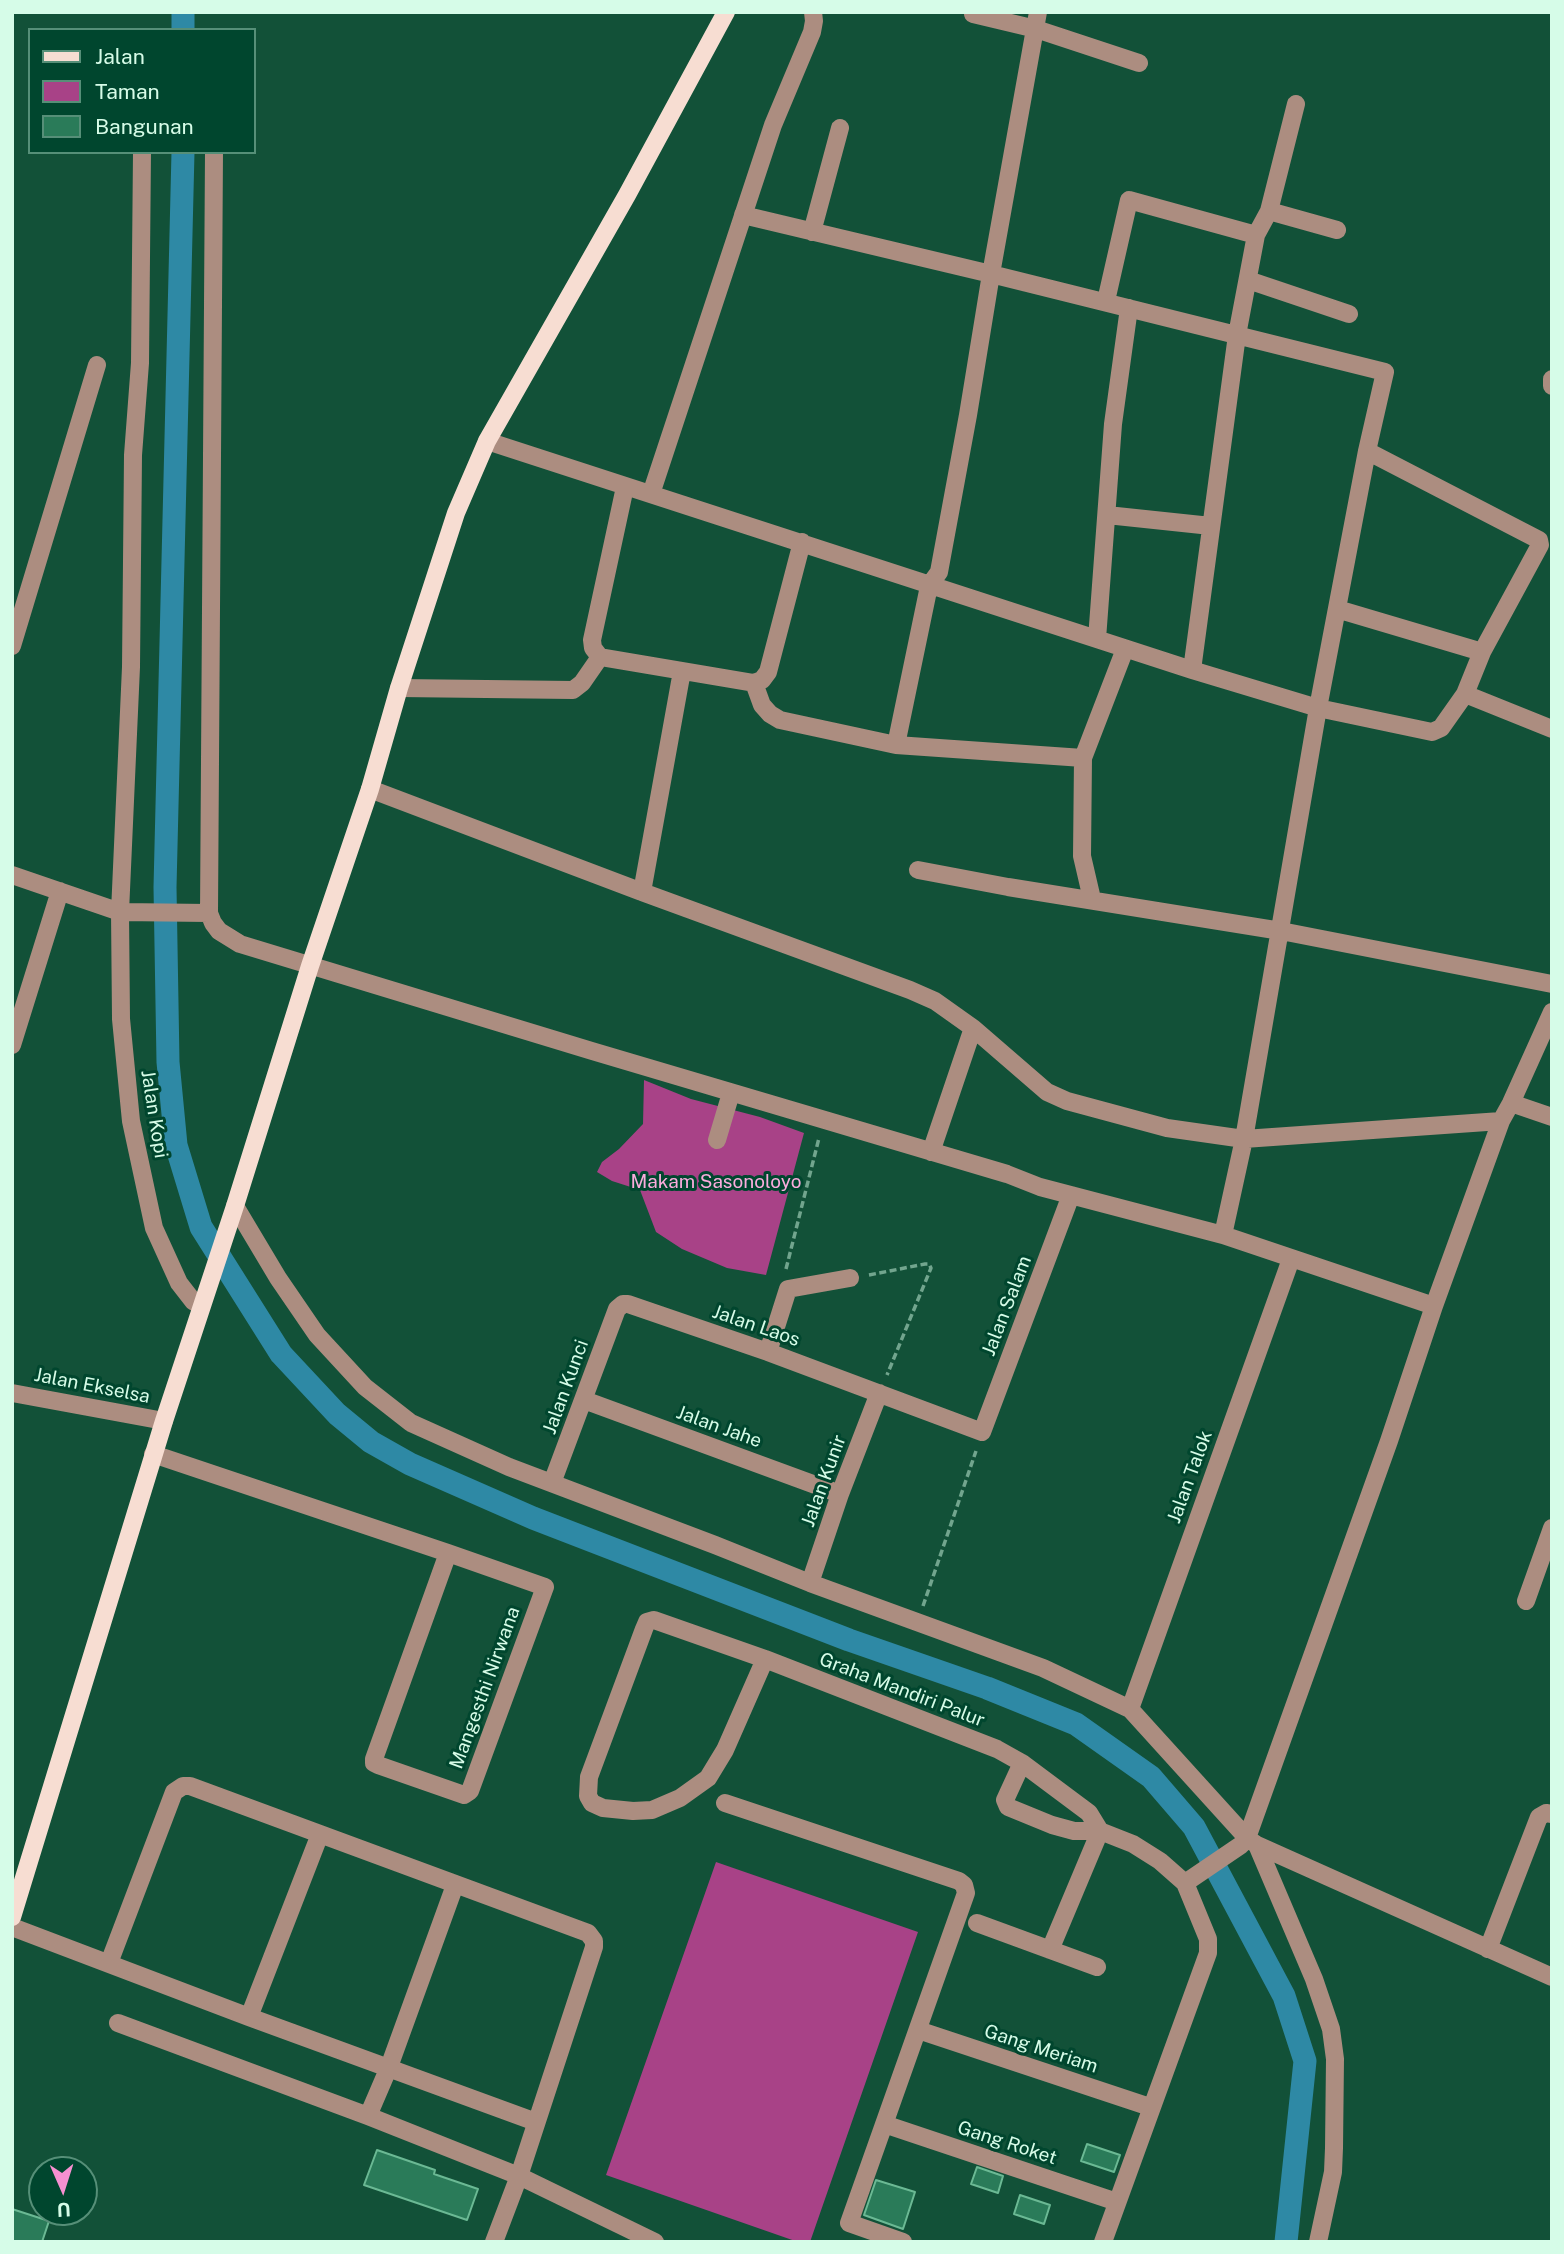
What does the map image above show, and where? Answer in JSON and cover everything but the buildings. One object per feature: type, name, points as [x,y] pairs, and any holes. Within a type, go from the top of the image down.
[{"type":"main road","points":[[12,1917],[153,1454],[233,1214],[310,966],[370,789],[399,688],[456,513],[487,442],[627,195],[726,12]]},
{"type":"street","points":[[651,494],[773,125],[812,32],[813,12]]},
{"type":"street","points":[[973,14],[1037,21],[1139,63]]},
{"type":"street","points":[[896,745],[929,586],[939,572],[1037,21]]},
{"type":"street","points":[[1192,670],[1237,335],[1256,235],[1269,211],[1296,104]]},
{"type":"street","points":[[812,232],[839,128]]},
{"type":"street","name":"Jalan Kopi","points":[[142,154],[140,363],[133,455],[127,912],[121,1019],[131,1121],[154,1228],[178,1283],[193,1301],[202,1303]]},
{"type":"street","points":[[214,154],[204,913],[228,938],[310,966],[1071,1195],[1223,1235],[1434,1306]]},
{"type":"street","points":[[1107,301],[1129,200],[1256,235]]},
{"type":"street","points":[[1269,211],[1337,230]]},
{"type":"street","points":[[743,215],[1107,301],[1385,372],[1367,451],[1318,708],[1244,1139],[1223,1235]]},
{"type":"street","points":[[1248,280],[1349,314]]},
{"type":"street","points":[[1097,639],[1113,424],[1129,308]]},
{"type":"street","points":[[12,646],[97,365]]},
{"type":"street","points":[[1552,379],[1552,386]]},
{"type":"street","points":[[487,442],[1192,670],[1318,708],[1432,732],[1441,728],[1465,694],[1482,652],[1540,545],[1539,540],[1367,451]]},
{"type":"street","points":[[625,487],[592,640],[593,648],[600,657],[754,683],[766,677],[802,542]]},
{"type":"street","points":[[1107,515],[1211,526]]},
{"type":"street","points":[[1337,609],[1482,652]]},
{"type":"street","points":[[1092,900],[1082,856],[1083,758],[1125,649]]},
{"type":"street","points":[[399,688],[573,690],[582,684],[600,657]]},
{"type":"street","points":[[642,892],[682,671]]},
{"type":"street","points":[[754,683],[762,705],[780,720],[896,745],[1083,758]]},
{"type":"street","points":[[1465,694],[1552,729]]},
{"type":"street","points":[[370,789],[935,1001],[974,1028],[1046,1092],[1067,1101],[1167,1128],[1244,1139],[1501,1121]]},
{"type":"street","points":[[918,870],[1281,931],[1552,984]]},
{"type":"street","points":[[12,875],[127,912],[204,913]]},
{"type":"street","points":[[12,1045],[60,891]]},
{"type":"street","points":[[1103,2242],[1208,1953],[1208,1939],[1190,1880],[1249,1843],[1390,1441],[1434,1306],[1501,1121],[1552,1012]]},
{"type":"street","points":[[931,1152],[974,1028]]},
{"type":"street","points":[[717,1140],[731,1093]]},
{"type":"street","points":[[1511,1103],[1552,1117]]},
{"type":"street","name":"Jalan Salam","points":[[982,1432],[1071,1195]]},
{"type":"street","points":[[233,1214],[317,1335],[365,1387],[411,1423],[509,1467],[810,1583],[1043,1668],[1130,1709],[1249,1843],[1314,1979],[1331,2029],[1335,2059],[1333,2172],[1318,2242]]},
{"type":"street","name":"Jalan Talok","points":[[1130,1709],[1291,1259]]},
{"type":"street","points":[[768,1352],[788,1289],[850,1279]]},
{"type":"street","name":"Jalan Laos","points":[[619,1306],[628,1304],[768,1352],[982,1432]]},
{"type":"street","name":"Jalan Kunci","points":[[552,1483],[619,1306]]},
{"type":"street","name":"Jalan Ekselsa","points":[[12,1393],[164,1421]]},
{"type":"street","name":"Jalan Kunir","points":[[810,1583],[840,1494],[879,1393]]},
{"type":"street","name":"Jalan Jahe","points":[[584,1400],[840,1494]]},
{"type":"street","name":"Mangesthi Nirwana","points":[[153,1454],[448,1553],[545,1587],[470,1791],[464,1795],[378,1766],[374,1759],[448,1553]]},
{"type":"street","points":[[1526,1601],[1552,1528]]},
{"type":"street","name":"Graha Mandiri Palur","points":[[765,1659],[725,1751],[708,1778],[680,1798],[643,1811],[603,1808],[592,1803],[588,1796],[589,1776],[647,1622],[653,1620],[765,1659],[997,1749],[1022,1763],[1089,1813],[1100,1831]]},
{"type":"street","name":"Graha Mandiri Palur","points":[[1022,1763],[1005,1800],[1008,1807],[1074,1831],[1100,1831],[1138,1847],[1190,1880]]},
{"type":"street","points":[[109,1964],[174,1791],[190,1786],[588,1933],[594,1941],[594,1947],[519,2176],[494,2242]]},
{"type":"street","points":[[725,1803],[959,1881],[964,1885],[966,1893],[849,2223],[870,2236],[903,2242]]},
{"type":"street","points":[[1488,1949],[1539,1817],[1546,1813],[1552,1814]]},
{"type":"street","points":[[1050,1950],[1100,1831]]},
{"type":"street","points":[[249,2017],[320,1834]]},
{"type":"street","points":[[1249,1843],[1552,1977]]},
{"type":"street","points":[[368,2116],[389,2067],[455,1885]]},
{"type":"street","points":[[977,1923],[1097,1967]]},
{"type":"street","points":[[12,1927],[537,2122]]},
{"type":"street","points":[[118,2022],[519,2176],[655,2242]]},
{"type":"street","name":"Gang Meriam","points":[[918,2031],[1150,2107]]},
{"type":"street","name":"Gang Roket","points":[[884,2124],[1117,2202]]},
{"type":"path","points":[[788,1289],[785,1274],[823,1120]]},
{"type":"path","points":[[850,1279],[925,1264],[929,1264],[931,1268],[879,1393]]},
{"type":"path","points":[[918,1621],[982,1432]]},
{"type":"green space","name":"Makam Sasonoloyo","points":[[644,1080],[691,1099],[760,1117],[804,1133],[766,1275],[727,1268],[682,1249],[656,1232],[640,1190],[612,1181],[597,1172],[602,1162],[643,1124]]},
{"type":"green space","points":[[716,1862],[918,1932],[810,2242],[798,2242],[606,2175]]},
{"type":"waterway","points":[[183,12],[183,28]]},
{"type":"waterway","points":[[183,154],[165,887],[168,1062],[176,1145],[201,1227],[281,1354],[337,1414],[371,1442],[410,1464],[533,1518],[1076,1724],[1151,1777],[1194,1827],[1284,1996],[1305,2061],[1286,2242]]}]
